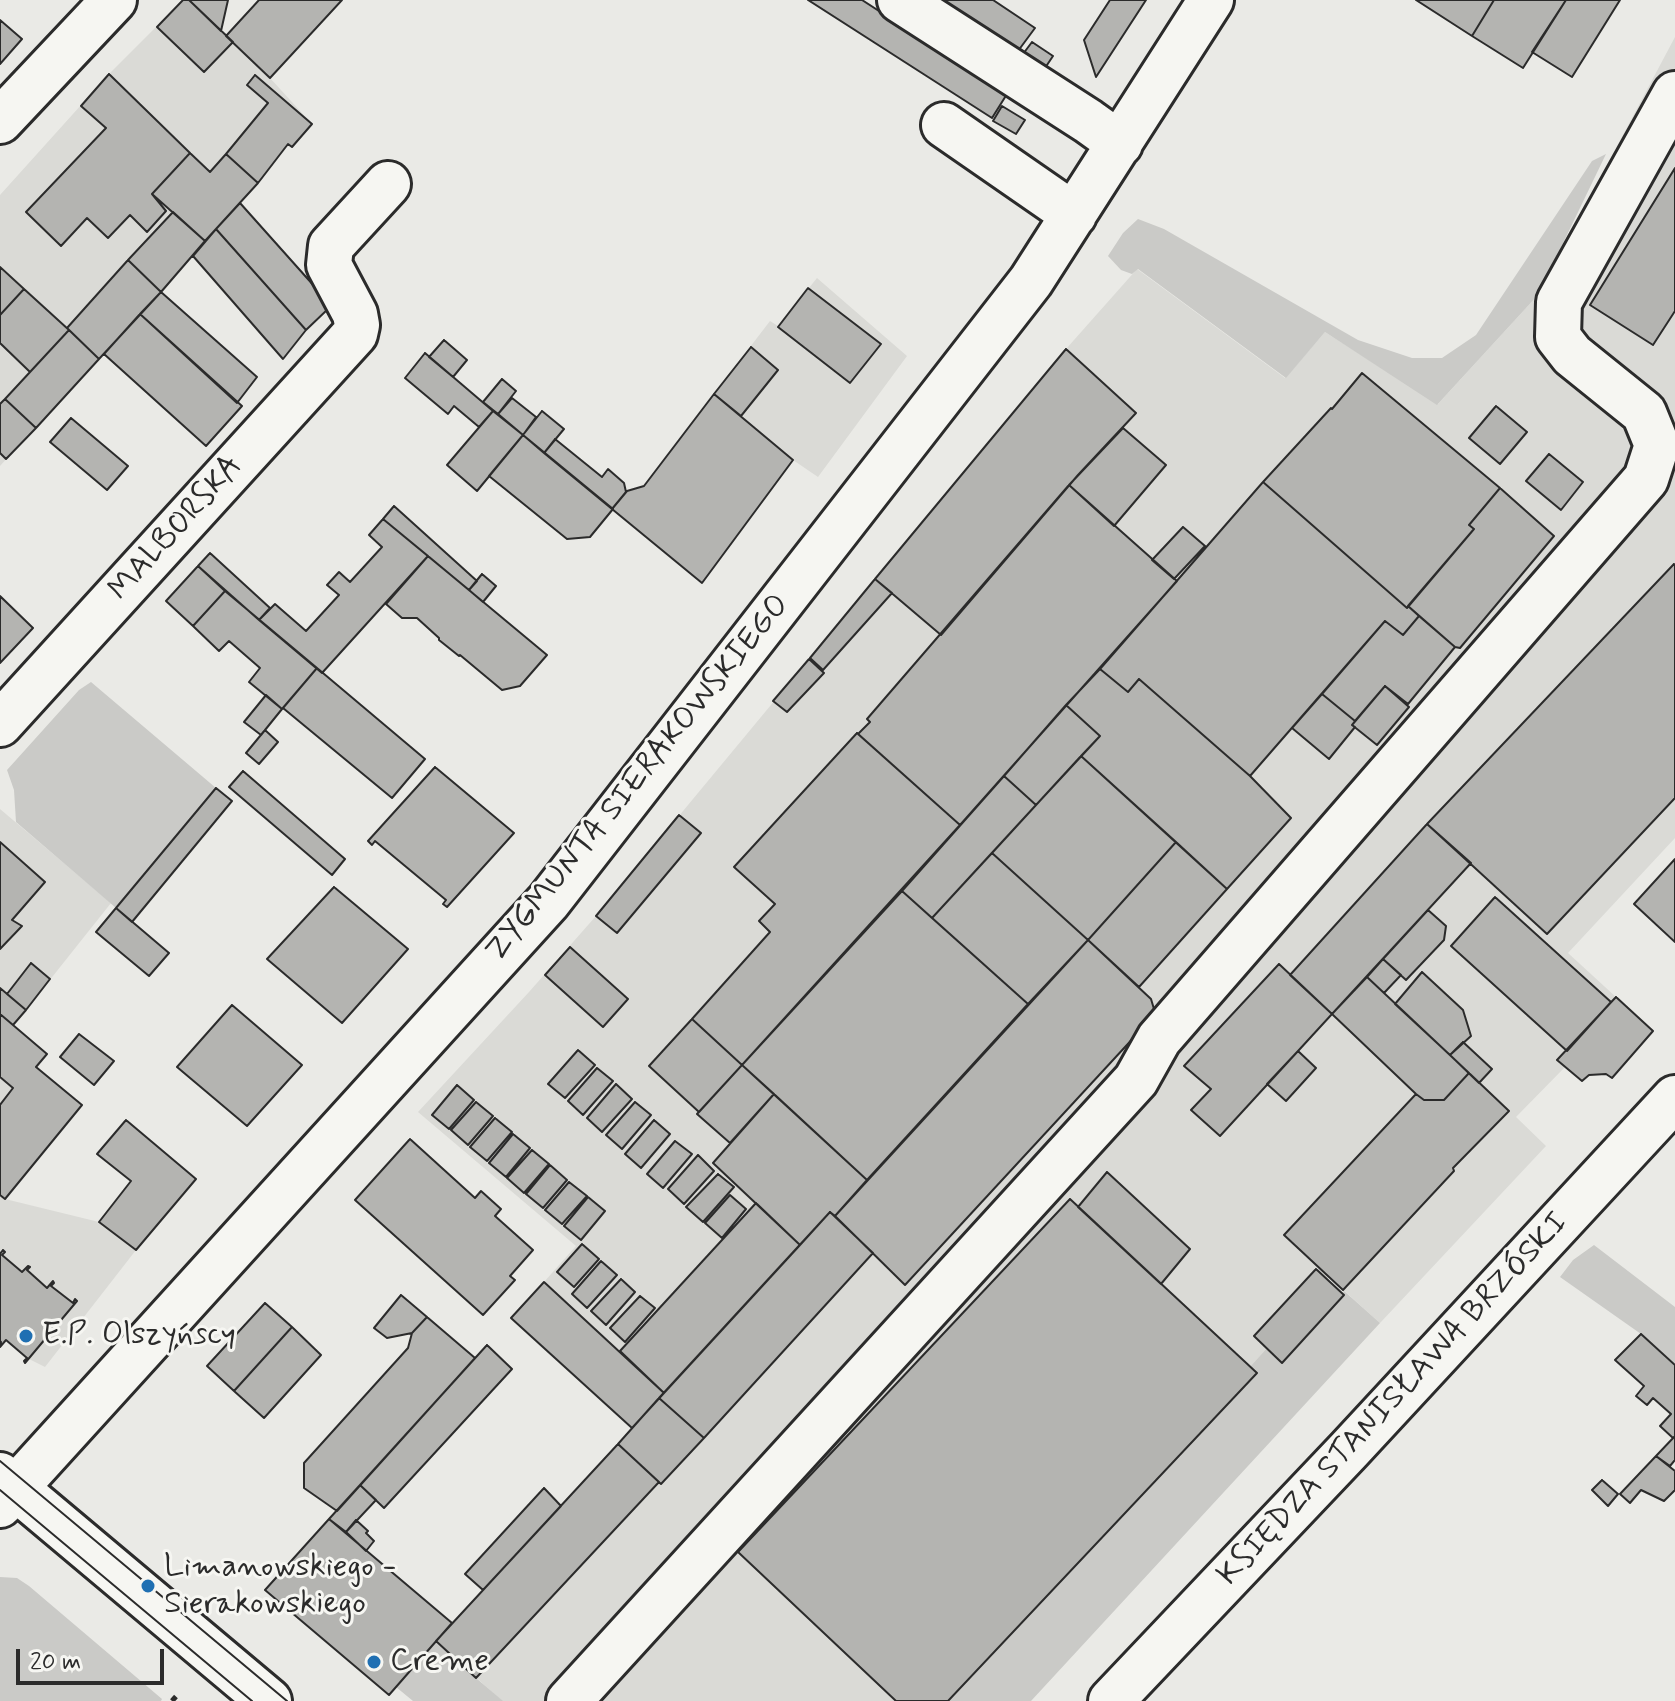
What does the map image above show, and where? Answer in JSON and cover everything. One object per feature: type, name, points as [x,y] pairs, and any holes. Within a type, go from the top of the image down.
[{"type":"street","points":[[0,121],[114,0]]},
{"type":"street","points":[[900,0],[1120,144]]},
{"type":"street","name":"ZYGMUNTA SIERAKOWSKIEGO","points":[[5,1489],[548,902],[1031,281],[1211,0]]},
{"type":"street","points":[[569,1701],[1136,1080],[1159,1039],[1646,479],[1666,444],[1644,413],[1572,355],[1558,337],[1559,302],[1675,94]]},
{"type":"street","points":[[944,125],[1074,215]]},
{"type":"street","name":"MALBORSKA","points":[[0,724],[355,334],[355,314],[329,265],[331,246],[388,184]]},
{"type":"street","name":"KSIĘDZA STANISŁAWA BRZÓSKI","points":[[1111,1701],[1675,1098]]},
{"type":"street","points":[[5,1489],[269,1701]]},
{"type":"path","points":[[172,1701],[179,1693]]},
{"type":"shaded area","points":[[183,0],[189,0],[270,78],[312,124],[292,147],[287,144],[258,183],[0,466],[0,195],[109,74]]},
{"type":"shaded area","points":[[1675,37],[1675,838],[1568,953],[1653,1031],[1612,1078],[1606,1074],[1589,1075],[1582,1081],[1565,1067],[1516,1117],[1546,1146],[1380,1323],[1329,1277],[948,1701],[502,1701],[436,1641],[664,1393],[544,1282],[576,1246],[418,1112],[596,916],[1066,349],[1137,269],[1285,378],[1325,332],[1438,404],[1538,295]]},
{"type":"shaded area","points":[[1606,154],[1538,295],[1437,405],[1325,332],[1286,378],[1138,269],[1132,274],[1121,270],[1108,256],[1123,233],[1138,219],[1164,229],[1358,340],[1412,358],[1442,358],[1476,335],[1592,161]]},
{"type":"shaded area","points":[[817,278],[907,356],[818,477],[714,394],[770,321],[778,326]]},
{"type":"shaded area","points":[[91,682],[216,788],[116,908],[16,822],[14,790],[7,770],[79,690]]},
{"type":"shaded area","points":[[0,809],[111,903],[14,1025],[47,1054],[37,1067],[82,1105],[5,1199],[99,1222],[136,1250],[45,1367],[27,1358],[0,1336]]},
{"type":"shaded area","points":[[1594,1245],[1675,1307],[1675,1366],[1641,1334],[1560,1277],[1573,1260]]},
{"type":"shaded area","points":[[1343,1290],[1380,1323],[1031,1701],[948,1701],[1267,1348],[1282,1363],[1344,1296]]},
{"type":"shaded area","points":[[0,1577],[17,1578],[29,1586],[161,1701],[0,1701]]},
{"type":"shaded area","points":[[436,1641],[503,1701],[413,1701],[396,1687]]},
{"type":"building","points":[[183,0],[189,0],[233,42],[204,72],[157,27]]},
{"type":"building","points":[[189,0],[228,0],[221,31]]},
{"type":"building","points":[[259,0],[342,0],[270,78],[226,36]]},
{"type":"building","points":[[808,0],[862,0],[1007,94],[992,118]]},
{"type":"building","points":[[940,0],[993,0],[1035,28],[1018,51]]},
{"type":"building","points":[[1110,0],[1146,0],[1096,77],[1084,40]]},
{"type":"building","points":[[1416,0],[1494,0],[1472,36]]},
{"type":"building","points":[[1494,0],[1566,0],[1523,68],[1472,36]]},
{"type":"building","points":[[1566,0],[1620,0],[1572,77],[1532,52]]},
{"type":"building","points":[[0,20],[22,39],[0,64]]},
{"type":"building","points":[[1032,42],[1053,56],[1045,68],[1023,54]]},
{"type":"building","points":[[109,74],[190,153],[152,194],[166,211],[147,232],[130,215],[108,238],[87,218],[61,246],[26,212],[106,128],[81,106]]},
{"type":"building","points":[[255,75],[312,124],[292,147],[288,144],[258,183],[226,154],[268,103],[247,85]]},
{"type":"building","points":[[1002,106],[1025,120],[1016,134],[993,121]]},
{"type":"building","points":[[190,153],[210,172],[226,154],[258,183],[205,241],[152,194]]},
{"type":"building","points":[[1675,168],[1675,311],[1653,345],[1590,305]]},
{"type":"building","points":[[240,203],[315,287],[328,309],[306,330],[216,229]]},
{"type":"building","points":[[173,212],[205,241],[161,292],[128,260]]},
{"type":"building","points":[[216,229],[306,330],[283,359],[193,256]]},
{"type":"building","points":[[128,260],[161,292],[99,359],[67,328]]},
{"type":"building","points":[[0,267],[24,289],[0,315]]},
{"type":"building","points":[[808,288],[881,344],[850,383],[778,327]]},
{"type":"building","points":[[24,289],[69,330],[30,372],[0,343],[0,315]]},
{"type":"building","points":[[161,292],[257,377],[237,403],[140,314]]},
{"type":"building","points":[[140,314],[242,406],[206,446],[104,354]]},
{"type":"building","points":[[69,330],[99,359],[36,428],[5,399]]},
{"type":"building","points":[[444,340],[467,360],[453,377],[429,357]]},
{"type":"building","points":[[751,347],[778,370],[741,416],[714,394]]},
{"type":"building","points":[[1066,349],[1136,413],[1078,475],[941,635],[875,579]]},
{"type":"building","points":[[425,353],[493,411],[479,427],[454,406],[448,414],[405,378]]},
{"type":"building","points":[[1362,373],[1500,488],[1469,525],[1474,529],[1407,608],[1263,482]]},
{"type":"building","points":[[502,379],[516,391],[498,414],[483,402]]},
{"type":"building","points":[[714,394],[793,460],[702,583],[612,509],[627,491],[644,486]]},
{"type":"building","points":[[512,398],[536,417],[523,435],[498,414]]},
{"type":"building","points":[[5,399],[36,428],[6,459],[0,453],[0,404]]},
{"type":"building","points":[[1496,406],[1527,432],[1500,464],[1469,438]]},
{"type":"building","points":[[493,411],[523,435],[477,491],[447,465]]},
{"type":"building","points":[[542,411],[564,429],[544,453],[523,435]]},
{"type":"building","points":[[71,418],[128,466],[107,490],[50,442]]},
{"type":"building","points":[[1123,428],[1166,465],[1114,526],[1069,485]]},
{"type":"building","points":[[523,435],[613,509],[590,537],[567,539],[489,476]]},
{"type":"building","points":[[555,439],[602,477],[608,469],[624,483],[626,492],[612,509],[544,453]]},
{"type":"building","points":[[1549,454],[1583,482],[1561,510],[1526,481]]},
{"type":"building","points":[[1263,482],[1419,616],[1403,635],[1385,621],[1250,776],[1139,679],[1128,692],[1100,669]]},
{"type":"building","points":[[1069,485],[1177,581],[960,825],[858,734],[870,722],[867,719]]},
{"type":"building","points":[[1500,488],[1554,536],[1460,648],[1455,647],[1408,606],[1474,529],[1469,525]]},
{"type":"building","points":[[394,506],[477,581],[469,590],[383,519]]},
{"type":"building","points":[[383,519],[428,556],[322,673],[259,620],[275,604],[306,631],[339,595],[327,585],[339,572],[350,582],[382,547],[369,535]]},
{"type":"building","points":[[1183,527],[1205,546],[1174,579],[1152,560]]},
{"type":"building","points":[[210,553],[270,608],[259,620],[198,566]]},
{"type":"building","points":[[428,556],[547,655],[520,686],[502,690],[439,640],[417,618],[402,618],[386,604]]},
{"type":"building","points":[[1674,564],[1675,798],[1547,934],[1427,824]]},
{"type":"building","points":[[198,566],[225,591],[193,626],[166,601]]},
{"type":"building","points":[[482,574],[496,586],[483,602],[469,590]]},
{"type":"building","points":[[875,579],[892,593],[823,670],[810,658]]},
{"type":"building","points":[[225,591],[317,668],[282,709],[249,682],[260,668],[229,641],[219,651],[193,626]]},
{"type":"building","points":[[0,596],[33,628],[0,663]]},
{"type":"building","points":[[1419,616],[1455,647],[1408,704],[1385,686],[1355,721],[1322,694],[1385,621],[1403,635]]},
{"type":"building","points":[[809,659],[824,673],[787,712],[773,701]]},
{"type":"building","points":[[317,668],[425,759],[392,798],[283,708]]},
{"type":"building","points":[[1100,669],[1128,692],[1139,679],[1250,776],[1291,818],[1227,889],[1081,756],[1100,736],[1066,705]]},
{"type":"building","points":[[1385,686],[1409,707],[1377,745],[1352,725]]},
{"type":"building","points":[[1322,694],[1355,721],[1352,725],[1355,727],[1329,759],[1292,728]]},
{"type":"building","points":[[266,695],[282,709],[261,735],[244,722]]},
{"type":"building","points":[[1066,705],[1100,736],[1036,805],[1004,776]]},
{"type":"building","points":[[265,730],[278,742],[259,764],[246,753]]},
{"type":"building","points":[[857,733],[960,825],[742,1065],[692,1019],[770,932],[759,921],[775,904],[734,867]]},
{"type":"building","points":[[1081,756],[1176,842],[1088,940],[992,853]]},
{"type":"building","points":[[435,767],[514,833],[447,907],[443,904],[446,900],[375,841],[372,845],[368,841]]},
{"type":"building","points":[[243,771],[345,859],[332,875],[229,787]]},
{"type":"building","points":[[1004,776],[1036,805],[932,918],[902,891]]},
{"type":"building","points":[[216,788],[232,801],[132,922],[116,908]]},
{"type":"building","points":[[679,815],[701,833],[617,933],[596,916]]},
{"type":"building","points":[[1427,824],[1471,863],[1332,1014],[1290,975]]},
{"type":"building","points":[[0,842],[45,882],[12,920],[22,926],[0,949]]},
{"type":"building","points":[[1176,842],[1227,889],[1139,987],[1088,940]]},
{"type":"building","points":[[992,853],[1088,940],[1028,1004],[932,918]]},
{"type":"building","points":[[1675,859],[1675,942],[1634,904]]},
{"type":"building","points":[[334,887],[408,949],[342,1023],[267,959]]},
{"type":"building","points":[[902,891],[1028,1004],[867,1180],[742,1065]]},
{"type":"building","points":[[1495,897],[1611,1002],[1567,1051],[1451,946]]},
{"type":"building","points":[[116,908],[169,953],[149,976],[96,932]]},
{"type":"building","points":[[1428,910],[1446,926],[1444,940],[1406,980],[1383,959]]},
{"type":"building","points":[[1088,940],[1151,999],[1154,1009],[1150,1020],[905,1285],[835,1216]]},
{"type":"building","points":[[570,947],[628,999],[603,1027],[545,975]]},
{"type":"building","points":[[1383,959],[1401,975],[1384,993],[1367,977]]},
{"type":"building","points":[[31,963],[50,979],[26,1010],[7,994]]},
{"type":"building","points":[[1279,964],[1332,1014],[1220,1136],[1191,1110],[1211,1089],[1184,1066]]},
{"type":"building","points":[[1422,972],[1463,1010],[1471,1036],[1450,1055],[1395,1004]]},
{"type":"building","points":[[1367,977],[1469,1073],[1444,1100],[1424,1100],[1416,1094],[1332,1014]]},
{"type":"building","points":[[0,988],[26,1010],[13,1025],[0,1014]]},
{"type":"building","points":[[1616,997],[1653,1031],[1612,1078],[1606,1074],[1589,1075],[1582,1081],[1557,1060]]},
{"type":"building","points":[[232,1005],[302,1065],[247,1126],[177,1067]]},
{"type":"building","points":[[0,1014],[47,1054],[36,1067],[82,1105],[5,1199],[0,1195],[0,1105],[13,1088],[0,1077]]},
{"type":"building","points":[[692,1019],[742,1065],[699,1112],[649,1066]]},
{"type":"building","points":[[79,1034],[114,1061],[94,1085],[60,1057]]},
{"type":"building","points":[[1463,1042],[1492,1069],[1479,1083],[1450,1055]]},
{"type":"building","points":[[578,1050],[595,1065],[565,1098],[548,1084]]},
{"type":"building","points":[[1298,1051],[1316,1068],[1286,1101],[1267,1084]]},
{"type":"building","points":[[742,1065],[774,1094],[730,1143],[697,1114]]},
{"type":"building","points":[[597,1068],[613,1081],[583,1115],[568,1101]]},
{"type":"building","points":[[1469,1073],[1509,1111],[1343,1290],[1284,1235],[1416,1094],[1424,1100],[1444,1100]]},
{"type":"building","points":[[616,1084],[632,1099],[602,1132],[587,1118]]},
{"type":"building","points":[[457,1085],[474,1100],[449,1129],[432,1115]]},
{"type":"building","points":[[774,1094],[867,1180],[835,1216],[830,1212],[800,1245],[713,1163]]},
{"type":"building","points":[[476,1102],[493,1116],[468,1145],[451,1130]]},
{"type":"building","points":[[635,1102],[651,1115],[622,1149],[606,1135]]},
{"type":"building","points":[[495,1118],[512,1132],[487,1161],[470,1147]]},
{"type":"building","points":[[126,1120],[196,1179],[136,1250],[99,1222],[131,1181],[97,1154]]},
{"type":"building","points":[[654,1120],[670,1134],[641,1168],[625,1154]]},
{"type":"building","points":[[513,1134],[530,1148],[506,1177],[489,1163]]},
{"type":"building","points":[[410,1139],[475,1198],[481,1191],[501,1209],[495,1216],[533,1250],[510,1276],[515,1280],[483,1315],[355,1200]]},
{"type":"building","points":[[675,1141],[692,1154],[663,1188],[647,1174]]},
{"type":"building","points":[[532,1150],[549,1164],[524,1193],[507,1178]]},
{"type":"building","points":[[698,1155],[714,1171],[684,1204],[668,1189]]},
{"type":"building","points":[[550,1165],[567,1180],[543,1208],[526,1194]]},
{"type":"building","points":[[1107,1172],[1190,1249],[1161,1284],[1078,1207]]},
{"type":"building","points":[[718,1174],[734,1187],[703,1222],[686,1207]]},
{"type":"building","points":[[569,1182],[587,1196],[562,1224],[545,1210]]},
{"type":"building","points":[[730,1195],[746,1209],[722,1238],[705,1223]]},
{"type":"building","points":[[588,1197],[605,1211],[581,1240],[564,1226]]},
{"type":"building","points":[[1070,1199],[1257,1373],[948,1701],[896,1701],[738,1552]]},
{"type":"building","points":[[756,1203],[800,1245],[664,1393],[620,1351]]},
{"type":"building","points":[[830,1212],[873,1253],[704,1438],[659,1398]]},
{"type":"building","points":[[582,1244],[599,1259],[574,1287],[557,1272]]},
{"type":"building","points":[[3,1250],[2,1255],[22,1272],[30,1267],[27,1270],[47,1288],[53,1281],[51,1286],[73,1303],[75,1299],[77,1301],[25,1363],[27,1358],[6,1340],[0,1347],[0,1254]]},
{"type":"building","points":[[601,1261],[617,1275],[587,1308],[572,1294]]},
{"type":"building","points":[[1316,1269],[1344,1295],[1282,1363],[1254,1336]]},
{"type":"building","points":[[621,1279],[635,1292],[606,1325],[591,1311]]},
{"type":"building","points":[[544,1282],[664,1393],[632,1428],[511,1318]]},
{"type":"building","points":[[401,1295],[427,1317],[412,1333],[387,1338],[374,1328]]},
{"type":"building","points":[[640,1296],[655,1308],[625,1342],[610,1328]]},
{"type":"building","points":[[265,1303],[292,1327],[234,1391],[207,1366]]},
{"type":"building","points":[[427,1317],[475,1358],[337,1511],[304,1488],[304,1463],[408,1348],[412,1333]]},
{"type":"building","points":[[292,1327],[321,1355],[264,1418],[234,1391]]},
{"type":"building","points":[[1641,1334],[1675,1365],[1673,1438],[1660,1426],[1671,1414],[1653,1398],[1647,1405],[1636,1396],[1644,1386],[1615,1360]]},
{"type":"building","points":[[487,1345],[512,1369],[384,1508],[360,1485]]},
{"type":"building","points":[[659,1398],[704,1438],[661,1484],[618,1444]]},
{"type":"building","points":[[1675,1436],[1675,1460],[1670,1466],[1656,1456]]},
{"type":"building","points":[[618,1444],[659,1482],[476,1678],[436,1641]]},
{"type":"building","points":[[1656,1456],[1675,1471],[1675,1490],[1664,1501],[1641,1490],[1630,1503],[1620,1494]]},
{"type":"building","points":[[1602,1480],[1618,1494],[1608,1506],[1592,1490]]},
{"type":"building","points":[[360,1485],[376,1500],[346,1532],[329,1519]]},
{"type":"building","points":[[544,1488],[561,1506],[483,1590],[465,1574]]},
{"type":"building","points":[[329,1519],[452,1623],[389,1695],[265,1590]]},
{"type":"building","points":[[356,1520],[374,1541],[366,1551],[346,1532]]},
{"type":"tram line","points":[[0,1461],[287,1701]]},
{"type":"tram line","points":[[0,1490],[252,1701]]},
{"type":"place","name":"E.P. Olszyńscy","points":[[26,1336]]},
{"type":"place","name":"Limanowskiego - Sierakowskiego","points":[[148,1586]]},
{"type":"place","name":"Creme","points":[[374,1662]]}]
